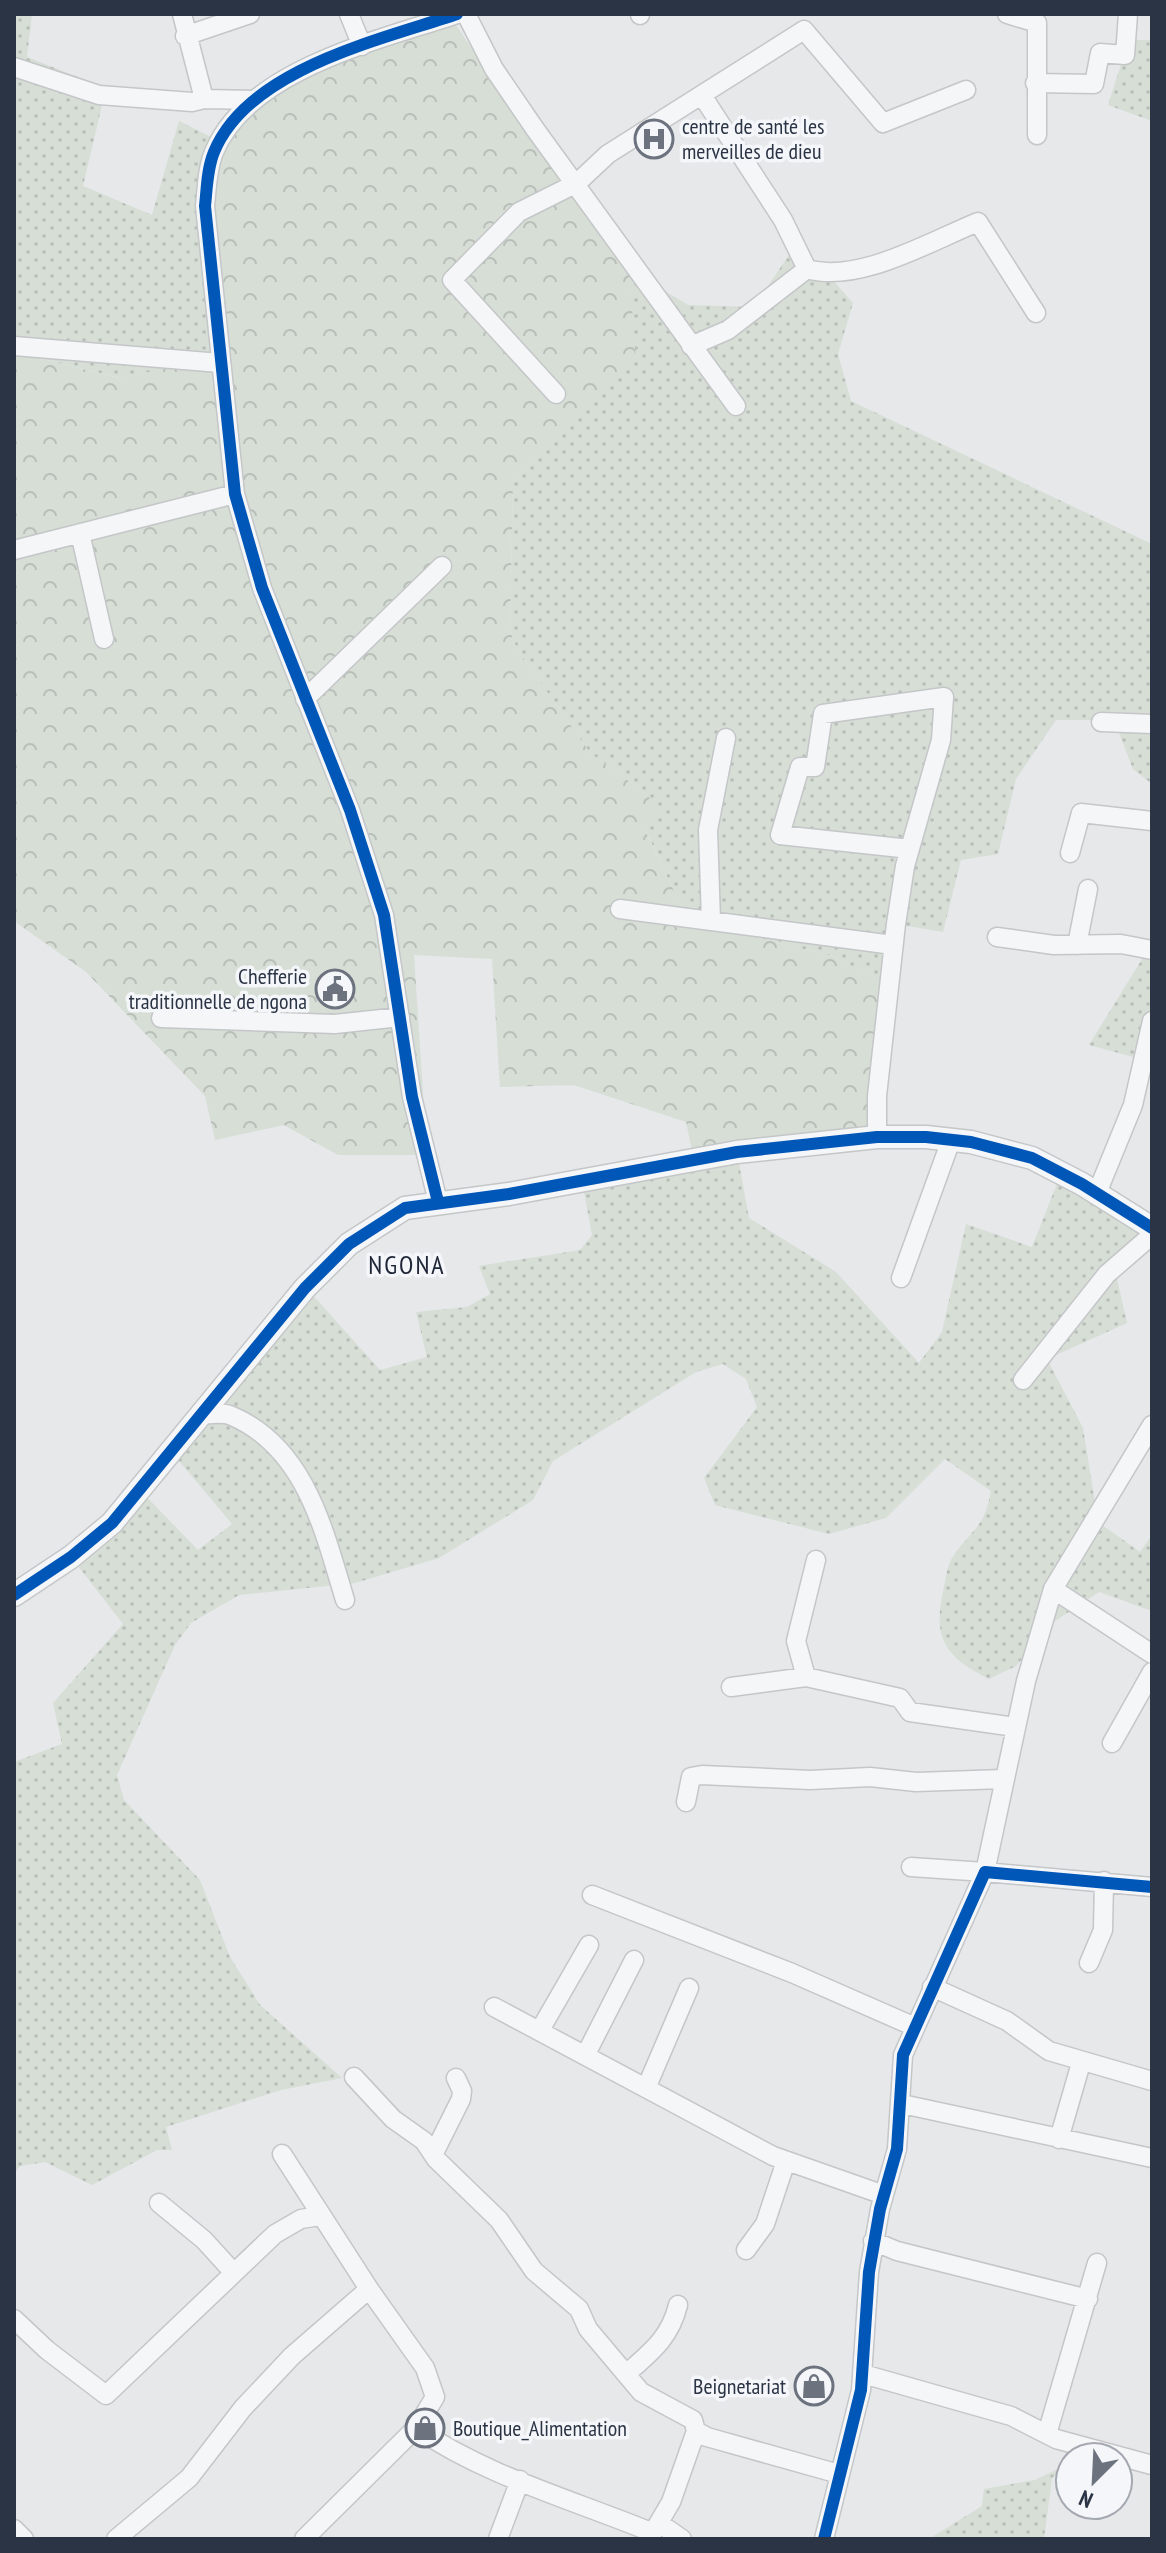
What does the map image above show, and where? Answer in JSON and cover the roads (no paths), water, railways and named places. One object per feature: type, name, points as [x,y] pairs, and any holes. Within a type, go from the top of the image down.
[{"type":"street","points":[[182,14],[185,36],[204,99]]},
{"type":"street","points":[[185,36],[250,14]]},
{"type":"street","points":[[349,14],[362,46]]},
{"type":"street","points":[[438,1202],[412,1097],[384,915],[350,810],[262,588],[235,494],[207,242],[208,179],[216,147],[235,118],[284,79],[362,46],[457,14]]},
{"type":"street","points":[[466,14],[494,69],[736,406]]},
{"type":"street","points":[[1007,14],[1037,23],[1037,135]]},
{"type":"street","points":[[1035,83],[1094,84],[1100,53],[1125,55],[1128,14]]},
{"type":"street","points":[[556,394],[452,280],[519,212],[577,183],[608,154],[703,97],[804,30],[883,123],[966,90]]},
{"type":"street","points":[[14,67],[99,95],[192,102],[204,99],[254,100]]},
{"type":"street","points":[[703,97],[783,220],[807,269],[828,275],[857,271],[978,222],[1000,252],[1036,313]]},
{"type":"street","points":[[691,346],[728,330],[807,269]]},
{"type":"street","points":[[14,346],[220,363]]},
{"type":"street","points":[[14,550],[235,494]]},
{"type":"street","points":[[80,533],[104,639]]},
{"type":"street","points":[[305,699],[442,566]]},
{"type":"street","points":[[877,1137],[877,1096],[893,945],[910,849],[941,740],[944,697],[823,714],[815,767],[800,767],[780,835],[910,849]]},
{"type":"street","points":[[1101,722],[1152,724]]},
{"type":"street","points":[[711,921],[708,830],[726,738]]},
{"type":"street","points":[[1070,853],[1081,813],[1152,821]]},
{"type":"street","points":[[1077,945],[1088,889]]},
{"type":"street","points":[[620,909],[893,945]]},
{"type":"street","points":[[997,937],[1026,938],[1054,945],[1121,944],[1152,950]]},
{"type":"street","points":[[161,1018],[335,1024],[400,1017]]},
{"type":"street","points":[[1097,1193],[1133,1105],[1152,1021]]},
{"type":"street","points":[[14,1595],[71,1557],[112,1523],[285,1311],[349,1244],[381,1220],[405,1208],[509,1194],[737,1152],[877,1137],[951,1140],[1032,1158],[1097,1193],[1152,1228]]},
{"type":"street","points":[[901,1278],[951,1140]]},
{"type":"street","points":[[1023,1380],[1107,1274],[1152,1235]]},
{"type":"street","points":[[201,1415],[230,1414],[276,1445],[313,1498],[345,1600]]},
{"type":"street","points":[[824,2539],[863,2374],[873,2241],[897,2149],[903,2055],[913,2026],[985,1872],[1015,1727],[1053,1589],[1152,1425]]},
{"type":"street","points":[[806,1677],[796,1641],[816,1560]]},
{"type":"street","points":[[1053,1589],[1152,1654]]},
{"type":"street","points":[[1112,1743],[1152,1672]]},
{"type":"street","points":[[731,1687],[806,1677],[900,1698],[910,1712],[1015,1727]]},
{"type":"street","points":[[686,1802],[691,1777],[702,1775],[810,1780],[870,1777],[916,1782],[1003,1779]]},
{"type":"street","points":[[911,1867],[1152,1887]]},
{"type":"street","points":[[1089,1963],[1103,1930],[1104,1881]]},
{"type":"street","points":[[592,1895],[792,1973],[913,2026]]},
{"type":"street","points":[[540,2030],[589,1945]]},
{"type":"street","points":[[586,2054],[634,1960]]},
{"type":"street","points":[[932,1987],[1007,2021],[1049,2051],[1081,2063],[1152,2081]]},
{"type":"street","points":[[647,2086],[689,1988]]},
{"type":"street","points":[[494,2007],[786,2161],[884,2195]]},
{"type":"street","points":[[1059,2139],[1081,2063]]},
{"type":"street","points":[[354,2077],[365,2093],[424,2141],[433,2155],[499,2220],[534,2271],[579,2309],[588,2329],[641,2392],[693,2420],[696,2431],[671,2502],[653,2531]]},
{"type":"street","points":[[433,2155],[461,2099],[462,2091],[456,2078]]},
{"type":"street","points":[[902,2104],[1152,2158]]},
{"type":"street","points":[[282,2154],[431,2382],[432,2405],[416,2428],[304,2539]]},
{"type":"street","points":[[746,2250],[765,2224],[786,2161]]},
{"type":"street","points":[[159,2203],[204,2240],[234,2273]]},
{"type":"street","points":[[14,2319],[47,2350],[106,2395],[275,2234],[301,2219],[320,2216]]},
{"type":"street","points":[[873,2241],[897,2251],[1088,2299]]},
{"type":"street","points":[[1047,2434],[1097,2263]]},
{"type":"street","points":[[116,2539],[189,2478],[252,2398],[292,2356],[369,2289]]},
{"type":"street","points":[[626,2374],[663,2342],[674,2324],[678,2305]]},
{"type":"street","points":[[863,2374],[1011,2416],[1047,2434],[1152,2465]]},
{"type":"street","points":[[416,2428],[436,2442],[520,2480],[653,2531],[682,2539]]},
{"type":"street","points":[[696,2431],[754,2453],[839,2474]]},
{"type":"street","points":[[498,2539],[520,2480]]},
{"type":"street","points":[[14,2529],[24,2539]]},
{"type":"place","name":"centre de santé les merveilles de dieu","points":[[654,139]]},
{"type":"place","name":"Chefferie traditionnelle de ngona","points":[[335,989]]},
{"type":"place","name":"Beignetariat","points":[[814,2386]]},
{"type":"place","name":"Boutique_Alimentation","points":[[425,2428]]},
{"type":"district","name":"NGONA","points":[[407,1265]]}]
